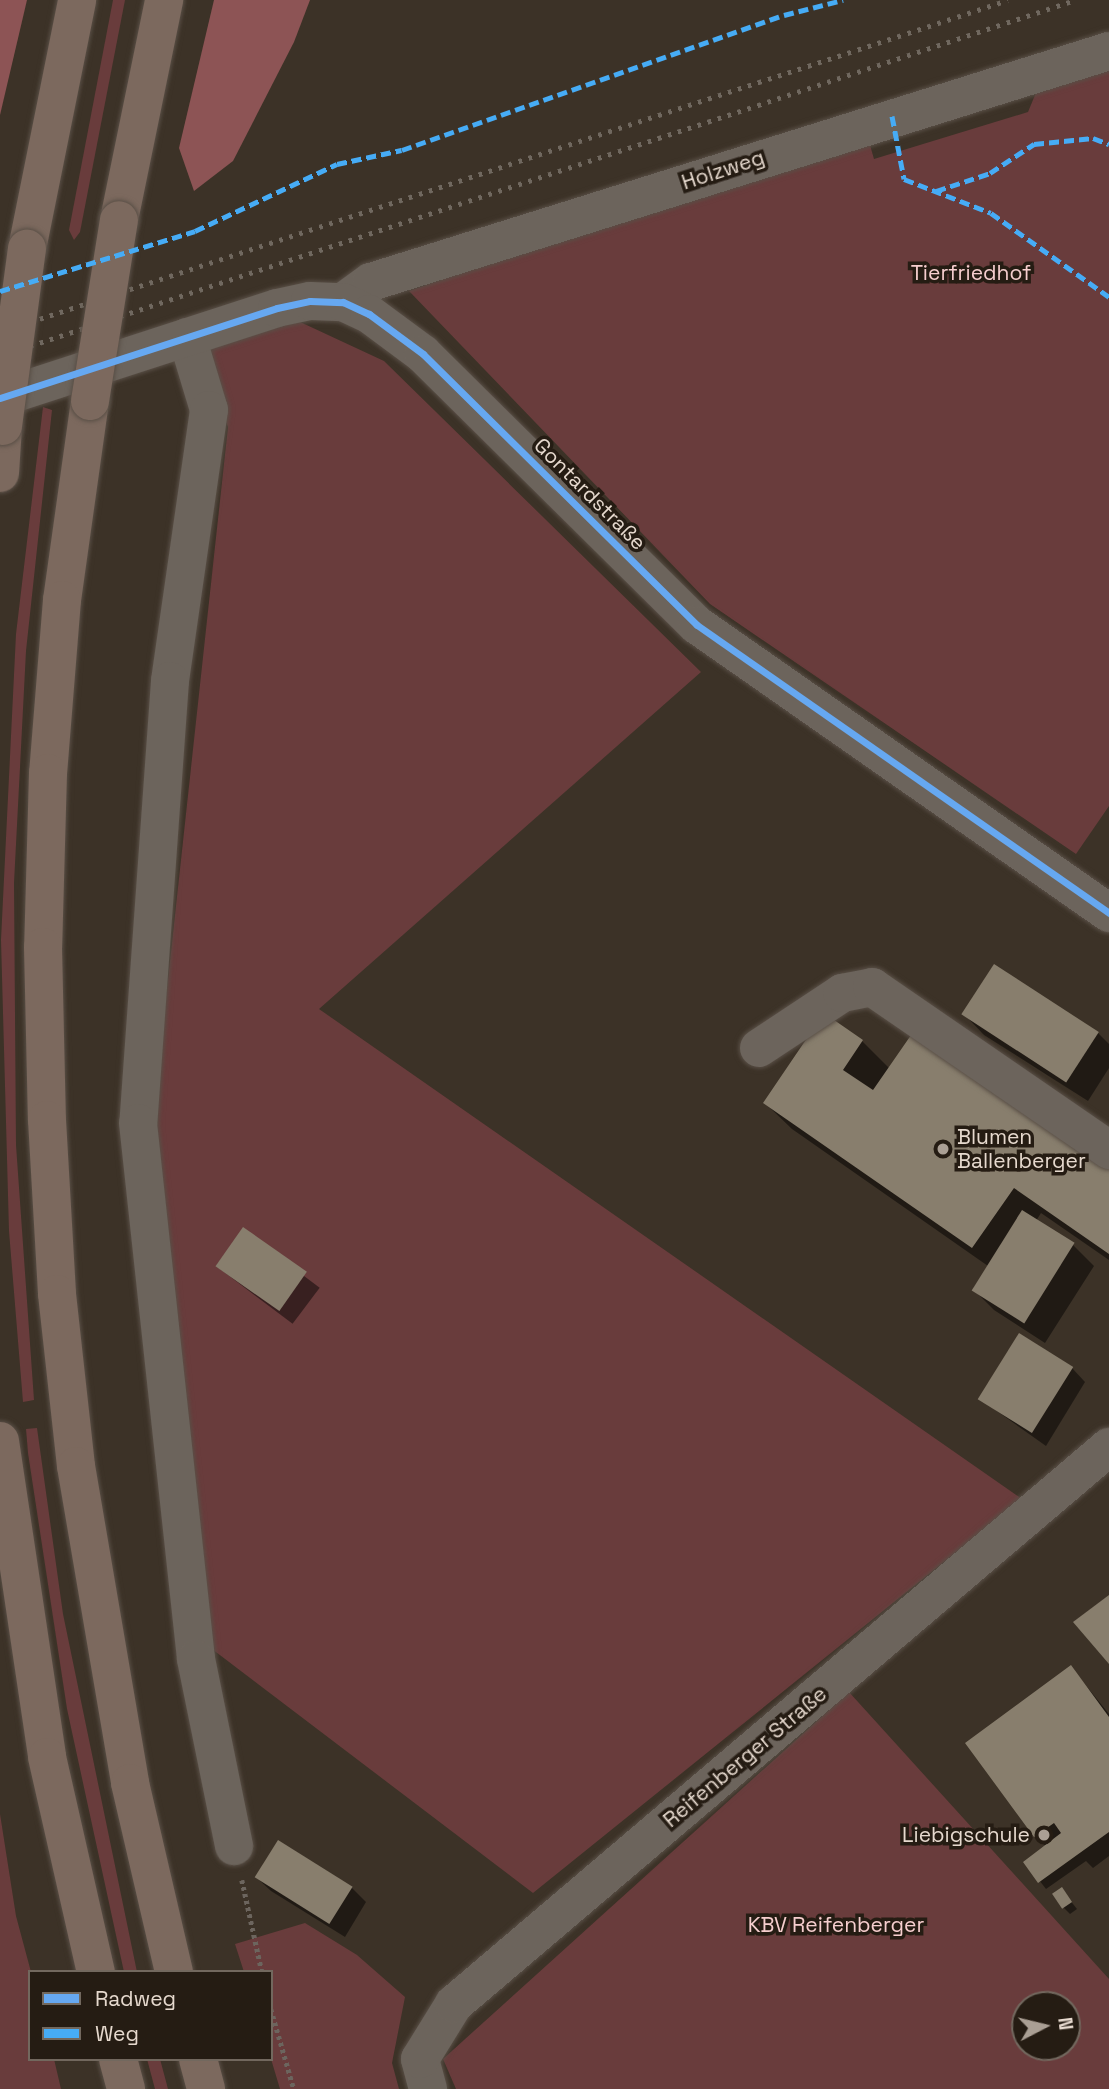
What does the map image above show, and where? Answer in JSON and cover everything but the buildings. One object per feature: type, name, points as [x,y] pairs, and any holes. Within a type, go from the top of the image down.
[{"type":"highway","points":[[0,473],[2,412],[27,250],[77,0]]},
{"type":"highway","points":[[164,0],[119,220],[62,600],[48,773],[43,947],[47,1120],[57,1294],[76,1466],[130,1783],[174,1970]]},
{"type":"highway","points":[[0,1441],[47,1756],[96,1970]]},
{"type":"highway","points":[[119,2061],[126,2089]]},
{"type":"highway","points":[[199,2061],[206,2089]]},
{"type":"street","name":"Holzweg","points":[[343,302],[371,282],[1109,51]]},
{"type":"street","name":"Gontardstraße","points":[[2,412],[187,337],[277,308],[310,301],[343,302],[369,314],[423,354],[696,625],[1109,913]]},
{"type":"street","points":[[187,337],[209,410],[170,681],[138,1123],[196,1659],[234,1846]]},
{"type":"street","points":[[759,1048],[842,993],[872,987],[1109,1150]]},
{"type":"street","name":"Reifenberger Straße","points":[[428,2089],[420,2059],[454,2004],[1109,1447]]},
{"type":"path","points":[[234,1846],[262,1970]]},
{"type":"path","points":[[273,2016],[294,2089]]},
{"type":"green space","points":[[113,0],[125,0],[80,232],[74,240],[69,230]]},
{"type":"green space","name":"Tierfriedhof","points":[[1109,68],[1109,806],[1076,854],[710,604],[409,291],[866,131],[874,159],[1028,112],[1040,83]]},
{"type":"green space","points":[[298,321],[384,361],[701,672],[319,1009],[1022,1499],[533,1893],[208,1646],[152,1127],[228,427],[202,349]]},
{"type":"green space","points":[[43,407],[52,410],[26,651],[14,883],[16,1145],[34,1400],[23,1402],[9,1231],[1,940],[16,634]]},
{"type":"green space","points":[[37,1428],[63,1614],[137,1970],[124,1970],[67,1709],[26,1429]]},
{"type":"green space","name":"KBV Reifenberger","points":[[849,1692],[1109,1979],[1109,2089],[456,2089],[443,2059]]},
{"type":"green space","points":[[0,1814],[16,1916],[30,1970],[28,1970],[28,2061],[54,2061],[61,2089],[0,2089]]},
{"type":"green space","points":[[305,1923],[357,1955],[405,1997],[392,2063],[399,2089],[280,2089],[272,2061],[273,1970],[243,1970],[235,1944]]},
{"type":"green space","points":[[148,2061],[161,2061],[168,2089],[155,2089]]},
{"type":"shaded area","points":[[0,0],[27,0],[0,115]]},
{"type":"shaded area","points":[[214,0],[310,0],[294,42],[233,161],[194,191],[179,148]]},
{"type":"railway","points":[[0,332],[1008,0]]},
{"type":"railway","points":[[0,356],[1075,0]]},
{"type":"marked path","points":[[0,291],[195,231],[337,164],[402,150],[784,15],[843,0]]},
{"type":"marked path","points":[[892,116],[904,179],[991,213],[1109,297]]},
{"type":"marked path","points":[[936,191],[990,173],[1034,144],[1093,138],[1109,144]]},
{"type":"cycle path","points":[[0,398],[277,308],[310,301],[343,302],[369,314],[423,354],[697,625],[1109,913]]},
{"type":"place","name":"Blumen Ballenberger","points":[[943,1149]]},
{"type":"place","name":"Liebigschule","points":[[1044,1835]]}]
